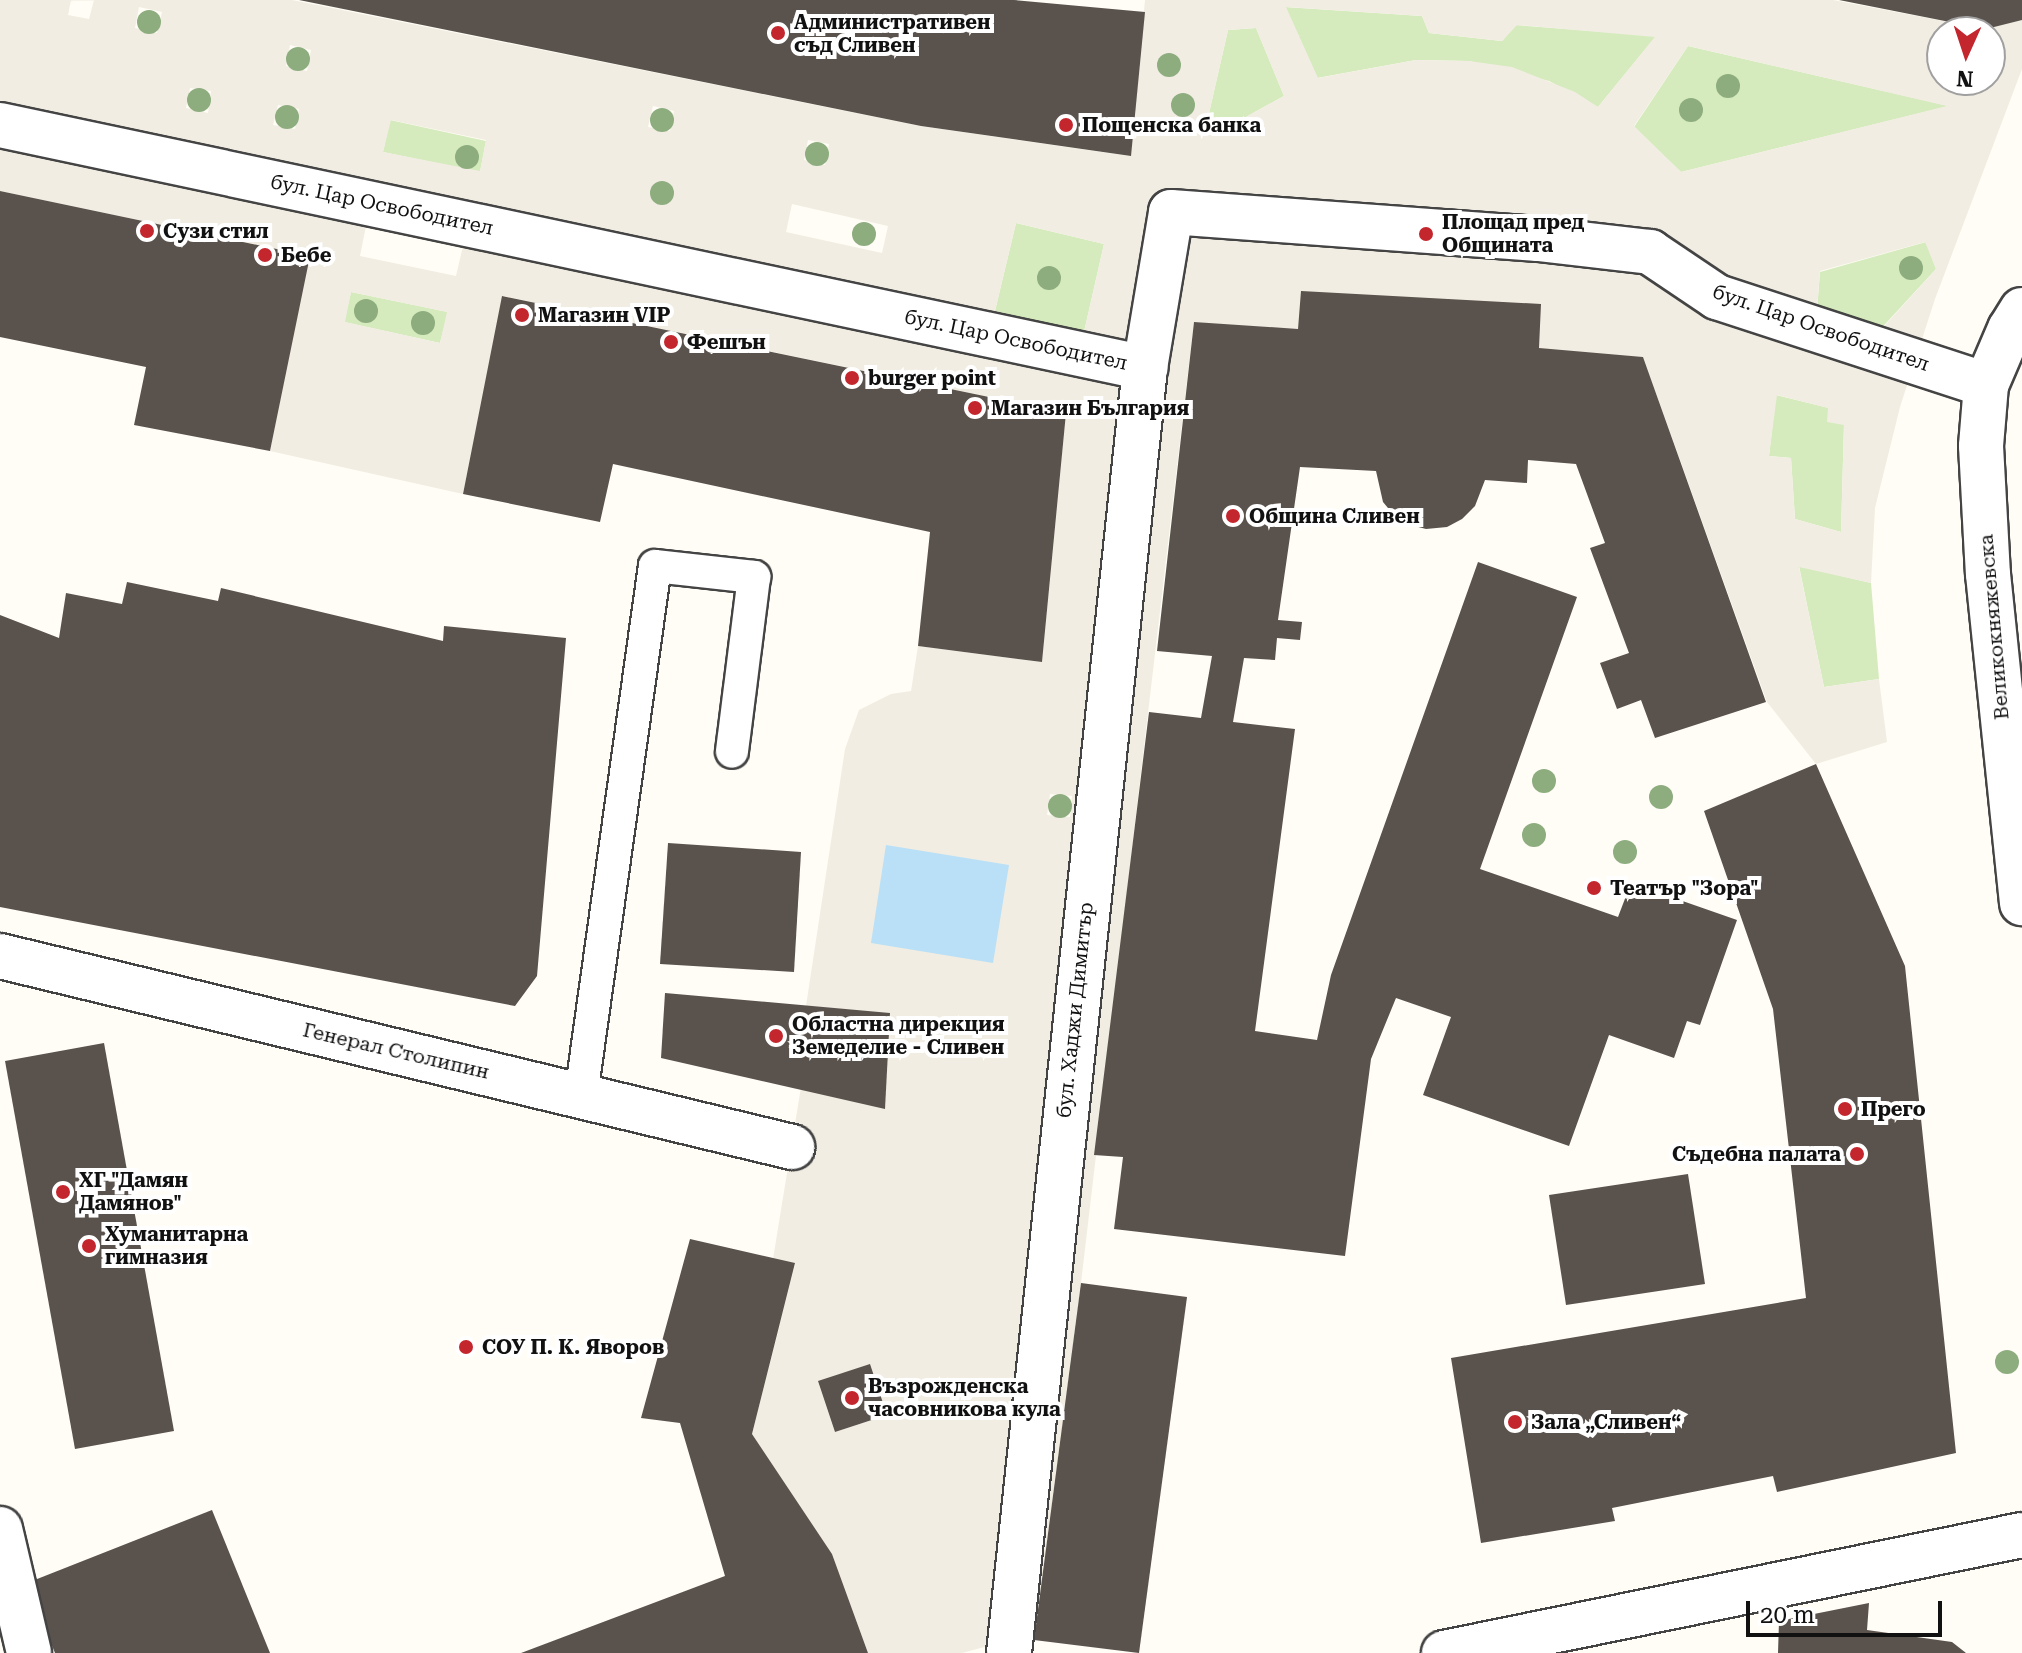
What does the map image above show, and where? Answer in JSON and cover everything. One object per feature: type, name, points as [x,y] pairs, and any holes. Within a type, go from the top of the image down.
[{"type":"street","name":"бул. Цар Освободител","points":[[0,125],[1145,368],[1171,212],[1538,239],[1650,252],[1717,297],[1986,385]]},
{"type":"street","points":[[1986,385],[2010,329],[2022,310]]},
{"type":"street","name":"бул. Хаджи Димитър","points":[[1009,1653],[1145,368]]},
{"type":"street","name":"Великокняжевска","points":[[1986,385],[1981,446],[1988,574],[2022,903]]},
{"type":"street","name":"Генерал Столипин","points":[[0,956],[792,1147]]},
{"type":"street","points":[[0,1529],[29,1653]]},
{"type":"street","points":[[1444,1653],[2022,1535]]},
{"type":"lane","points":[[581,1095],[655,566],[754,577],[732,752]]},
{"type":"green space","points":[[1285,7],[1422,16],[1429,33],[1502,41],[1516,25],[1656,36],[1598,107],[1549,81],[1469,61],[1416,60],[1317,78]]},
{"type":"green space","points":[[1256,28],[1284,96],[1235,123],[1207,122],[1228,30]]},
{"type":"green space","points":[[1688,46],[1949,106],[1681,172],[1634,127]]},
{"type":"green space","points":[[390,120],[486,141],[480,172],[383,152]]},
{"type":"green space","points":[[1016,223],[1104,244],[1084,332],[995,311]]},
{"type":"green space","points":[[1926,242],[1936,269],[1877,333],[1817,311],[1820,272]]},
{"type":"green space","points":[[351,292],[448,312],[440,343],[344,322]]},
{"type":"green space","points":[[1776,395],[1829,408],[1844,424],[1841,532],[1795,519],[1791,458],[1769,456]]},
{"type":"green space","points":[[1799,566],[1871,583],[1879,679],[1824,687]]},
{"type":"shaded area","points":[[0,0],[71,0],[68,15],[89,19],[94,0],[292,0],[921,126],[1130,156],[1145,0],[1833,0],[1926,18],[1926,96],[2006,96],[2006,22],[2022,20],[2022,69],[1935,299],[1900,407],[1875,508],[1871,583],[1799,567],[1824,687],[1879,679],[1887,742],[1816,764],[1767,702],[1643,357],[1194,322],[1081,1283],[1034,1640],[1010,1640],[962,1653],[868,1653],[832,1554],[752,1434],[795,1264],[773,1259],[801,1087],[885,1108],[889,1013],[806,1006],[845,749],[859,710],[891,694],[911,691],[918,646],[1042,662],[1066,413],[503,296],[463,494],[270,451],[309,256],[0,191]],"holes":[[[139,7],[162,12],[157,33],[135,28]],[[1286,7],[1422,16],[1429,33],[1502,41],[1517,25],[1655,37],[1598,107],[1575,92],[1512,67],[1469,61],[1416,60],[1318,78]],[[1256,28],[1284,96],[1235,123],[1207,122],[1228,30]],[[290,45],[311,50],[307,71],[286,66]],[[1688,46],[1947,106],[1681,172],[1634,126]],[[190,88],[211,91],[208,113],[186,108]],[[278,105],[299,109],[295,129],[273,125]],[[653,106],[674,111],[670,131],[648,127]],[[391,120],[486,140],[480,171],[383,152]],[[808,140],[829,144],[825,165],[804,160]],[[792,204],[888,226],[882,253],[786,232]],[[1016,223],[1104,244],[1084,332],[995,311]],[[366,226],[463,246],[456,276],[360,256]],[[1925,242],[1936,269],[1878,333],[1817,311],[1820,271]],[[351,292],[447,312],[440,343],[345,322]],[[1777,395],[1828,408],[1827,422],[1844,425],[1841,532],[1795,519],[1791,458],[1769,456]],[[1050,794],[1072,796],[1070,817],[1047,815]],[[818,1381],[887,1415],[835,1432]]]},
{"type":"water","points":[[886,845],[1009,865],[993,963],[871,943]]},
{"type":"building","points":[[299,0],[1014,0],[1145,12],[1131,156],[921,126]]},
{"type":"building","points":[[1839,0],[2022,0],[2022,20],[2006,24],[2006,16],[1926,17]]},
{"type":"building","points":[[0,191],[310,256],[270,451],[134,425],[146,367],[0,337]]},
{"type":"building","points":[[1301,291],[1541,304],[1539,348],[1643,357],[1766,702],[1655,738],[1641,700],[1617,709],[1600,663],[1629,653],[1590,548],[1605,543],[1576,464],[1528,460],[1527,483],[1485,480],[1475,506],[1462,519],[1447,527],[1426,529],[1407,524],[1393,514],[1383,502],[1376,471],[1300,467],[1278,620],[1302,622],[1300,640],[1277,638],[1275,660],[1244,658],[1233,722],[1295,729],[1255,1031],[1317,1040],[1331,975],[1478,562],[1577,597],[1480,869],[1618,917],[1631,883],[1737,920],[1700,1025],[1687,1021],[1674,1058],[1609,1035],[1569,1146],[1423,1095],[1451,1017],[1396,998],[1371,1059],[1345,1256],[1114,1229],[1123,1157],[1094,1155],[1149,712],[1201,718],[1212,656],[1157,651],[1194,322],[1298,329]]},
{"type":"building","points":[[502,296],[1066,413],[1042,662],[918,646],[930,532],[613,464],[600,522],[463,494]]},
{"type":"building","points":[[127,582],[218,601],[221,588],[443,641],[444,626],[566,638],[537,976],[515,1006],[0,907],[0,615],[59,638],[66,593],[122,604]]},
{"type":"building","name":"Съдебна палата","points":[[1816,764],[1905,966],[1956,1453],[1777,1492],[1773,1476],[1612,1508],[1615,1521],[1481,1543],[1451,1358],[1806,1298],[1773,1009],[1704,811]]},
{"type":"building","points":[[668,843],[801,852],[794,972],[660,964]]},
{"type":"building","name":"Областна дирекция Земеделие - Сливен","points":[[665,993],[890,1013],[885,1109],[661,1058]]},
{"type":"building","name":"Хуманитарна гимназия","points":[[104,1043],[174,1431],[75,1449],[5,1061]]},
{"type":"building","points":[[1688,1174],[1705,1284],[1566,1305],[1549,1195]]},
{"type":"building","points":[[690,1239],[795,1263],[752,1434],[832,1554],[868,1653],[521,1653],[725,1576],[680,1423],[641,1418]]},
{"type":"building","points":[[1081,1283],[1187,1297],[1139,1653],[1034,1640]]},
{"type":"building","name":"Възрожденска часовникова кула","points":[[870,1364],[887,1415],[835,1432],[818,1381]]},
{"type":"building","points":[[212,1510],[270,1653],[55,1653],[27,1583]]},
{"type":"building","points":[[1869,1603],[1867,1630],[1952,1642],[1966,1653],[1778,1653],[1779,1621]]},
{"type":"place","name":"Административен съд Сливен","points":[[778,33]]},
{"type":"place","name":"Пощенска банка","points":[[1066,125]]},
{"type":"place","name":"Сузи стил","points":[[147,231]]},
{"type":"place","name":"Площад пред Общината","points":[[1426,234]]},
{"type":"place","name":"Бебе","points":[[265,255]]},
{"type":"place","name":"Магазин VIP","points":[[522,315]]},
{"type":"place","name":"Фешън","points":[[671,342]]},
{"type":"place","name":"burger point","points":[[852,378]]},
{"type":"place","name":"Магазин България","points":[[975,408]]},
{"type":"place","name":"Община Сливен","points":[[1233,516]]},
{"type":"place","name":"Театър \"Зора\"","points":[[1594,888]]},
{"type":"place","name":"Областна дирекция Земеделие - Сливен","points":[[776,1036]]},
{"type":"place","name":"Прего","points":[[1845,1109]]},
{"type":"place","name":"Съдебна палата","points":[[1857,1154]]},
{"type":"place","name":"ХГ \"Дамян Дамянов\"","points":[[63,1192]]},
{"type":"place","name":"Хуманитарна гимназия","points":[[89,1246]]},
{"type":"place","name":"СОУ П. К. Яворов","points":[[466,1347]]},
{"type":"place","name":"Възрожденска часовникова кула","points":[[852,1398]]},
{"type":"place","name":"Зала „Сливен“","points":[[1515,1422]]}]
